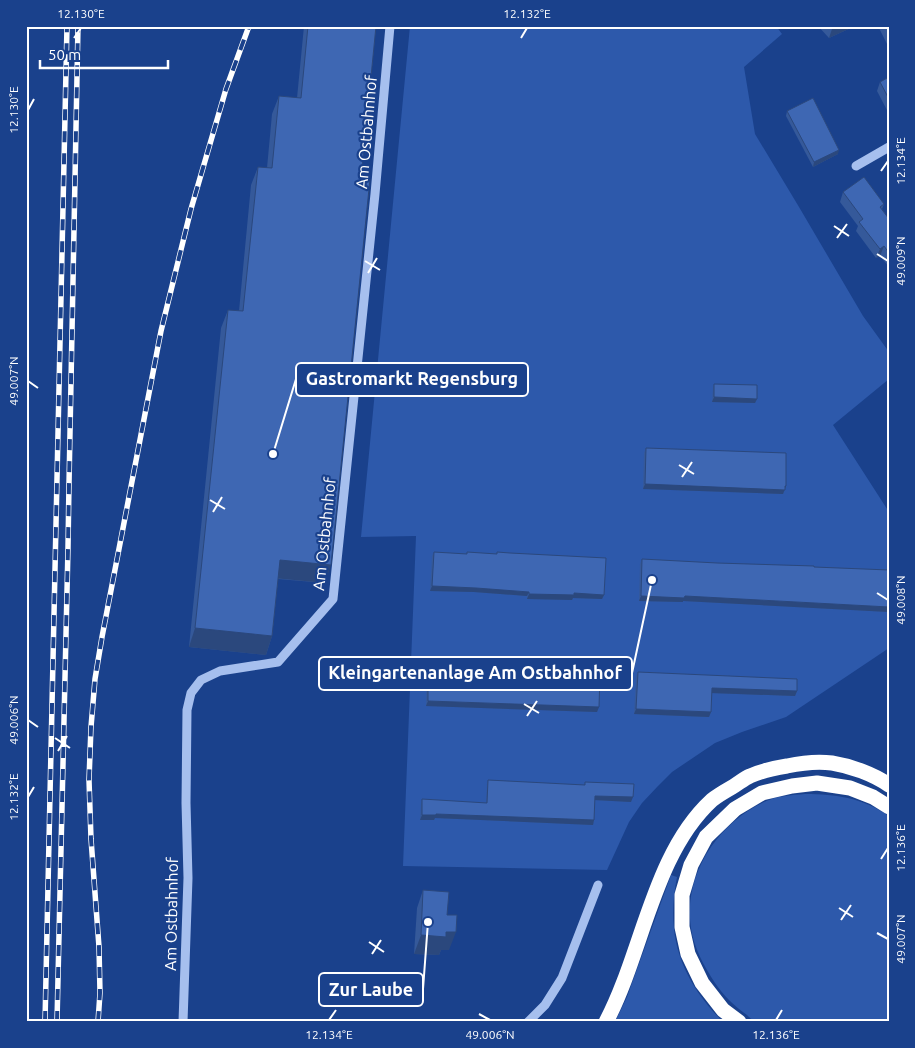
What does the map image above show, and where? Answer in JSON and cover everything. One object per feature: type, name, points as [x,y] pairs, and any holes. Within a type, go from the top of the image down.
[{"type":"highway","points":[[606,1022],[621,990],[664,871],[677,844],[712,800],[750,776],[775,768],[801,763],[831,763],[882,780],[889,785]]},
{"type":"highway","points":[[740,1022],[724,1010],[702,982],[688,954],[682,927],[682,895],[691,864],[706,837],[735,809],[762,793],[792,786],[817,783],[850,788],[873,797],[889,807]]},
{"type":"street","name":"Am Ostbahnhof","points":[[183,1022],[188,878],[186,803],[187,710],[191,693],[201,680],[220,671],[278,662],[333,599],[375,194],[390,26]]},
{"type":"street","points":[[856,166],[889,147]]},
{"type":"street","points":[[528,1022],[545,1005],[562,978],[598,885]]},
{"type":"shaded area","points":[[410,26],[776,26],[782,34],[744,67],[755,134],[863,316],[889,352],[889,379],[833,425],[889,512],[889,648],[786,717],[715,743],[672,772],[642,803],[629,822],[607,870],[403,866],[416,536],[361,537]]},
{"type":"shaded area","points":[[805,794],[849,798],[869,805],[889,816],[889,1022],[756,1022],[722,992],[707,970],[697,950],[692,935],[690,908],[692,889],[707,853],[718,838],[747,812],[774,798]]},
{"type":"shaded area","points":[[671,875],[677,877],[673,919],[680,956],[696,990],[723,1022],[615,1022],[627,997]]},
{"type":"building","points":[[308,26],[376,26],[361,178],[370,179],[331,565],[280,560],[272,636],[195,628],[228,310],[243,311],[258,167],[272,168],[279,96],[301,98]]},
{"type":"building","points":[[889,77],[889,99],[880,82]]},
{"type":"building","points":[[813,98],[839,150],[814,162],[787,111]]},
{"type":"building","points":[[864,177],[884,204],[880,207],[889,219],[889,253],[884,246],[880,249],[859,222],[863,219],[843,192]]},
{"type":"building","points":[[714,384],[757,385],[757,399],[714,397]]},
{"type":"building","points":[[646,448],[786,453],[785,490],[645,484]]},
{"type":"building","points":[[434,552],[497,554],[497,552],[606,558],[604,595],[574,593],[574,595],[529,594],[529,592],[432,586]]},
{"type":"building","points":[[642,559],[889,570],[889,607],[685,596],[684,598],[641,596]]},
{"type":"building","points":[[428,664],[569,670],[568,673],[600,674],[599,707],[428,701]]},
{"type":"building","points":[[638,672],[797,679],[797,691],[712,688],[711,712],[636,709]]},
{"type":"building","points":[[488,780],[585,785],[585,782],[634,784],[633,797],[595,796],[594,820],[422,815],[422,799],[487,803]]},
{"type":"building","points":[[423,890],[449,892],[447,915],[457,915],[456,932],[446,932],[446,937],[421,935]]},
{"type":"railway","points":[[45,1022],[67,26]]},
{"type":"railway","points":[[57,1022],[78,26]]},
{"type":"railway","points":[[98,1022],[100,993],[99,947],[91,839],[89,780],[95,679],[161,331],[191,209],[226,89],[249,26]]},
{"type":"place","name":"Gastromarkt Regensburg","points":[[273,454]]},
{"type":"place","name":"Kleingartenanlage Am Ostbahnhof","points":[[652,580]]},
{"type":"place","name":"Zur Laube","points":[[428,922]]}]
